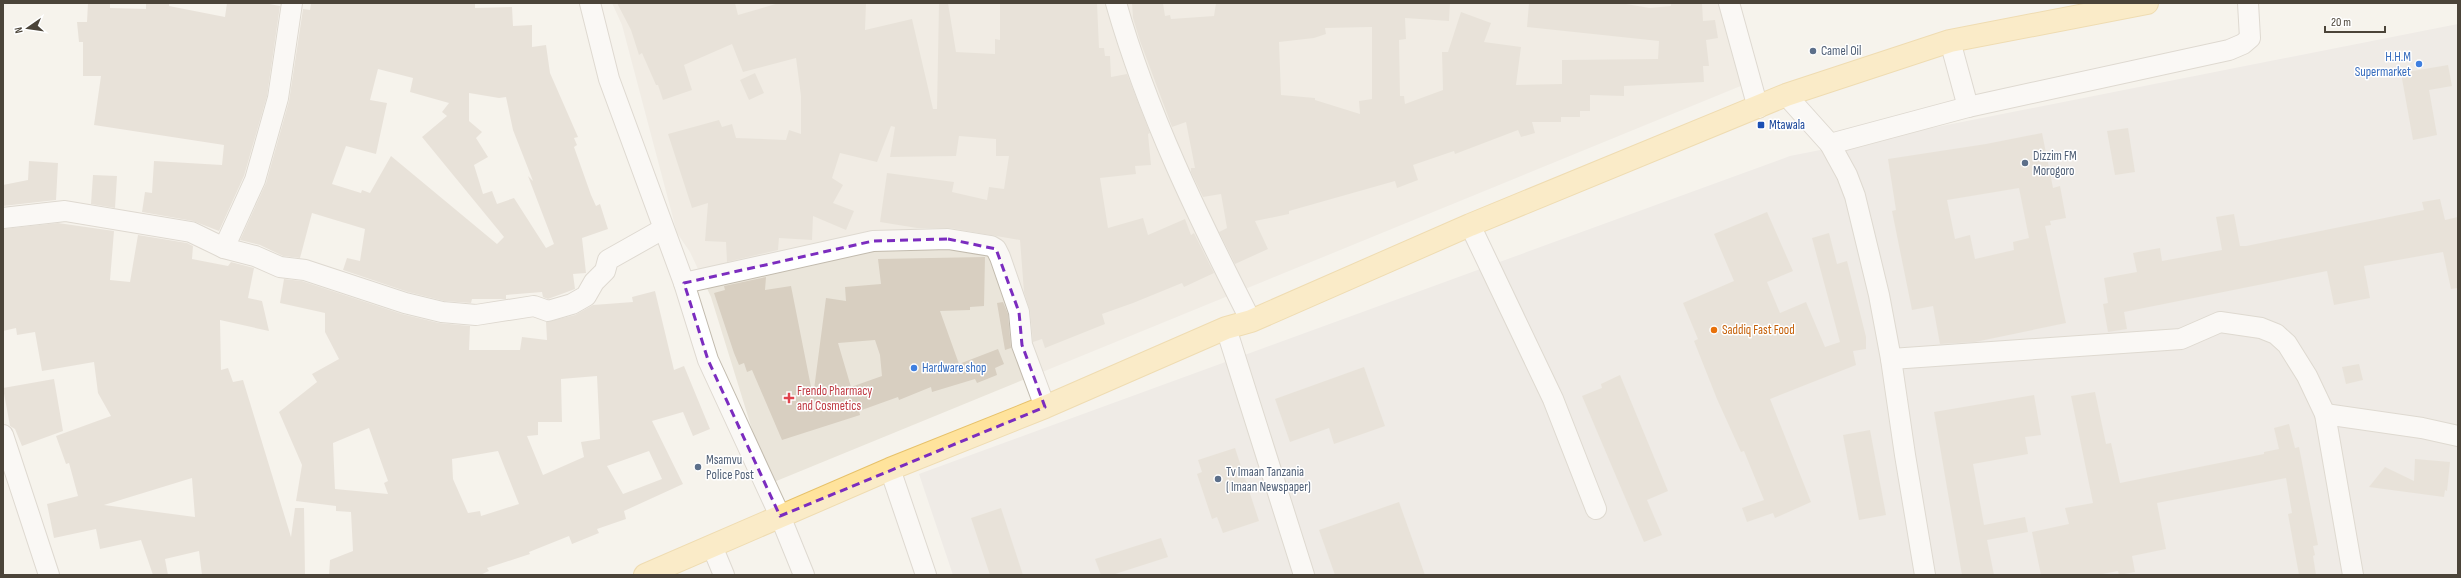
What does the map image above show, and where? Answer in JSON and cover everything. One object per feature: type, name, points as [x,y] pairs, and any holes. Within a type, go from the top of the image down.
[{"type":"main road","points":[[645,575],[890,469],[1045,407],[1226,328],[1251,320],[1470,225],[1758,108],[1786,95],[1950,41],[2147,3]]},
{"type":"street","points":[[224,248],[255,180],[278,98],[292,3]]},
{"type":"street","points":[[590,3],[609,79],[684,283],[708,360],[780,516],[804,575]]},
{"type":"street","points":[[1116,3],[1128,46],[1164,142],[1204,228],[1251,320]]},
{"type":"street","points":[[1729,3],[1758,108]]},
{"type":"street","points":[[1830,144],[1968,107],[2229,50],[2243,44],[2250,38],[2248,3]]},
{"type":"street","points":[[1950,41],[1968,107]]},
{"type":"street","points":[[1786,95],[1830,144],[1847,175],[1855,196],[1877,287],[1891,359],[1925,575]]},
{"type":"street","points":[[3,218],[65,211],[191,232],[224,248],[255,256],[280,267],[305,270],[405,303],[442,312],[476,315],[534,306],[548,311],[572,304],[586,296],[594,282],[604,271],[608,260],[663,229]]},
{"type":"street","points":[[1470,225],[1554,399],[1596,509]]},
{"type":"street","points":[[684,283],[873,241],[948,239],[991,246],[996,249],[1000,257],[1019,312],[1022,345],[1045,407]]},
{"type":"street","points":[[1891,359],[2181,339],[2220,322],[2244,324],[2276,334],[2287,344],[2307,376],[2325,414],[2353,575]]},
{"type":"street","points":[[1226,328],[1304,575]]},
{"type":"street","points":[[2325,414],[2422,428],[2458,436]]},
{"type":"street","points":[[3,435],[10,474],[49,575]]},
{"type":"street","points":[[890,469],[926,575]]},
{"type":"street","points":[[712,546],[724,575]]},
{"type":"highlighted area","points":[[948,239],[996,249],[1019,312],[1022,345],[1045,407],[780,516],[708,360],[684,283],[873,241]]},
{"type":"shaded area","points":[[612,3],[1726,3],[1748,83],[769,484],[711,297],[690,252],[677,233],[622,25]]},
{"type":"shaded area","points":[[2458,24],[2458,575],[953,575],[919,474],[1790,156]]},
{"type":"building","points":[[88,3],[110,3],[110,8],[146,9],[146,3],[169,3],[169,6],[225,17],[227,3],[264,3],[280,6],[267,96],[244,176],[219,231],[193,221],[142,212],[145,192],[152,193],[154,161],[222,165],[224,145],[94,125],[101,76],[83,76],[83,42],[79,42],[77,22],[87,22]]},
{"type":"building","points":[[311,3],[475,3],[475,8],[512,7],[513,26],[532,25],[532,47],[546,45],[550,73],[578,137],[574,138],[577,145],[574,147],[591,195],[596,206],[600,204],[608,229],[582,238],[586,273],[573,274],[575,289],[548,299],[543,297],[542,292],[506,295],[506,299],[472,299],[471,303],[444,301],[408,292],[343,270],[347,258],[360,261],[365,229],[312,213],[300,258],[283,256],[260,245],[240,240],[266,183],[289,101],[303,9],[310,10]],"holes":[[[378,69],[413,78],[410,92],[449,103],[442,112],[447,116],[422,137],[504,237],[497,244],[391,156],[370,193],[362,190],[361,193],[332,184],[346,146],[376,154],[387,103],[370,100]],[[469,93],[499,98],[506,97],[513,130],[533,181],[528,176],[554,244],[546,248],[514,198],[497,204],[492,191],[483,194],[474,165],[488,157],[476,138],[482,132],[469,121]]]},
{"type":"building","points":[[617,3],[735,3],[738,15],[779,3],[866,3],[865,30],[912,19],[933,109],[937,109],[939,3],[948,3],[956,52],[995,54],[995,39],[1000,40],[1000,3],[1097,3],[1099,48],[1104,48],[1105,56],[1110,56],[1111,77],[1127,74],[1150,133],[1148,134],[1151,165],[1135,166],[1136,174],[1100,178],[1108,228],[1143,218],[1148,235],[1185,219],[1191,235],[1194,233],[1214,273],[1184,287],[1182,283],[1102,314],[1105,324],[1045,348],[1042,339],[1033,342],[1030,311],[1024,292],[1020,240],[950,228],[917,228],[880,222],[887,173],[954,182],[952,192],[987,200],[989,187],[1004,189],[1009,156],[996,156],[996,139],[959,136],[956,156],[890,157],[895,127],[891,126],[877,162],[840,153],[832,178],[843,185],[833,203],[854,211],[846,230],[813,216],[812,240],[779,238],[778,250],[727,262],[726,242],[705,241],[708,203],[692,208],[668,134],[719,120],[722,127],[732,124],[736,138],[786,140],[789,130],[801,134],[801,96],[796,58],[743,72],[732,44],[684,65],[692,90],[663,100],[658,85],[656,85],[642,53],[639,55],[631,30]]},
{"type":"building","points":[[1132,3],[1163,3],[1165,16],[1170,15],[1171,19],[1214,16],[1216,3],[1450,3],[1449,21],[1405,18],[1406,39],[1399,40],[1400,96],[1404,96],[1405,104],[1443,90],[1442,52],[1448,52],[1461,12],[1491,23],[1484,42],[1521,47],[1516,85],[1562,84],[1562,60],[1658,59],[1659,41],[1527,27],[1529,3],[1620,3],[1650,8],[1671,6],[1671,3],[1702,3],[1703,21],[1715,20],[1718,38],[1706,40],[1709,66],[1703,66],[1704,82],[1624,86],[1624,96],[1590,95],[1590,111],[1580,111],[1580,117],[1561,117],[1561,122],[1532,122],[1535,133],[1521,137],[1518,130],[1455,154],[1454,151],[1413,165],[1418,180],[1397,188],[1395,181],[1289,211],[1289,214],[1255,221],[1268,249],[1235,264],[1219,232],[1227,228],[1221,194],[1203,197],[1191,172],[1191,168],[1195,168],[1186,122],[1172,127],[1133,18]],"holes":[[[1372,27],[1372,99],[1359,101],[1360,114],[1315,100],[1315,98],[1281,95],[1279,42],[1314,38],[1326,34],[1325,28]]]},
{"type":"building","points":[[2448,65],[2452,86],[2429,90],[2437,135],[2413,140],[2401,73]]},
{"type":"building","points":[[755,73],[764,93],[749,100],[740,80]]},
{"type":"building","points":[[2128,128],[2135,172],[2115,175],[2107,131]]},
{"type":"building","points":[[2042,133],[2053,188],[2060,186],[2066,218],[2050,221],[2051,225],[2045,226],[2066,323],[1975,342],[1940,344],[1933,306],[1912,310],[1892,211],[1896,210],[1888,159],[1986,144]],"holes":[[[2019,188],[2029,238],[2013,242],[2014,250],[1975,259],[1970,235],[1955,239],[1947,200]]]},
{"type":"building","points":[[29,161],[58,163],[56,200],[3,206],[3,185],[28,180]]},
{"type":"building","points":[[93,175],[117,176],[115,208],[91,204]]},
{"type":"building","points":[[2440,199],[2445,220],[2458,217],[2458,288],[2451,289],[2443,252],[2364,266],[2370,298],[2334,305],[2327,271],[2124,312],[2127,329],[2108,332],[2103,304],[2108,303],[2104,278],[2137,272],[2133,253],[2160,248],[2162,261],[2222,250],[2216,217],[2234,214],[2240,246],[2246,246],[2424,210],[2422,202]]},
{"type":"building","points":[[1767,212],[1793,271],[1767,282],[1780,313],[1806,302],[1825,347],[1840,342],[1812,238],[1829,233],[1837,264],[1847,261],[1866,337],[1866,349],[1853,351],[1856,365],[1770,399],[1811,502],[1775,518],[1773,513],[1747,522],[1742,508],[1764,500],[1744,451],[1741,452],[1717,399],[1694,341],[1698,339],[1683,303],[1734,281],[1714,234]]},
{"type":"building","points":[[58,223],[114,231],[110,280],[130,282],[138,235],[187,243],[193,246],[192,259],[228,266],[231,262],[254,268],[248,298],[262,301],[269,331],[220,320],[221,370],[228,368],[233,382],[243,380],[291,537],[295,508],[304,508],[305,575],[202,575],[199,551],[165,559],[168,575],[153,575],[141,540],[100,549],[96,529],[54,538],[47,504],[78,496],[69,463],[66,464],[56,436],[111,416],[98,393],[94,362],[42,371],[35,332],[17,335],[16,328],[3,331],[3,229]],"holes":[[[192,478],[195,517],[104,505]]]},
{"type":"building","points":[[985,257],[984,306],[970,307],[970,310],[940,311],[959,364],[998,349],[1004,364],[995,368],[997,375],[977,383],[975,379],[932,392],[931,387],[899,400],[898,397],[859,411],[860,415],[782,440],[752,370],[747,372],[744,363],[739,365],[714,293],[725,290],[724,286],[766,277],[765,290],[791,286],[813,397],[826,298],[846,301],[845,287],[881,284],[878,259]],"holes":[[[875,340],[880,355],[882,376],[851,387],[838,343]]]},
{"type":"building","points":[[284,279],[302,281],[402,314],[439,323],[470,326],[469,350],[520,350],[522,337],[547,340],[546,322],[575,315],[593,305],[633,302],[632,297],[655,291],[674,370],[684,366],[710,429],[693,436],[683,412],[652,421],[683,484],[624,511],[626,519],[597,529],[599,533],[572,544],[569,536],[529,552],[530,554],[487,568],[489,571],[480,575],[329,575],[330,560],[353,551],[351,512],[336,511],[336,506],[296,501],[302,465],[279,412],[317,382],[312,374],[339,359],[325,332],[325,313],[280,303]],"holes":[[[597,376],[600,439],[581,442],[584,457],[543,475],[527,436],[538,435],[538,422],[562,422],[561,379]],[[369,428],[388,481],[384,483],[388,494],[335,489],[333,443]],[[498,451],[519,504],[481,516],[480,511],[468,513],[453,479],[452,459]],[[649,451],[662,479],[623,494],[607,466]]]},
{"type":"building","points":[[1003,302],[1008,314],[1011,348],[1005,350],[997,303]]},
{"type":"building","points":[[2359,364],[2363,380],[2346,384],[2342,367]]},
{"type":"building","points":[[1364,367],[1385,426],[1334,444],[1329,428],[1290,442],[1275,399]]},
{"type":"building","points":[[1620,375],[1668,491],[1647,500],[1662,535],[1644,542],[1582,396],[1602,388],[1601,384]]},
{"type":"building","points":[[54,379],[63,431],[22,446],[15,429],[10,426],[3,388]]},
{"type":"building","points":[[2095,392],[2106,444],[2111,443],[2120,483],[2264,454],[2264,452],[2279,449],[2274,428],[2289,424],[2295,448],[2299,447],[2318,545],[2313,546],[2316,575],[2299,575],[2288,514],[2292,513],[2286,478],[2157,503],[2166,549],[2132,556],[2135,572],[2119,575],[2118,571],[2097,575],[2041,575],[2032,532],[2069,524],[2065,508],[2093,503],[2071,396]]},
{"type":"building","points":[[2034,395],[2041,435],[2025,437],[2028,454],[1973,464],[1984,525],[2025,517],[2028,532],[1987,540],[1994,575],[1962,575],[1934,412]]},
{"type":"building","points":[[1870,430],[1886,515],[1859,520],[1843,435]]},
{"type":"building","points":[[1235,448],[1259,521],[1223,533],[1217,517],[1212,519],[1197,474],[1202,472],[1198,460]]},
{"type":"building","points":[[2415,459],[2450,462],[2447,491],[2445,490],[2444,497],[2369,487],[2385,467],[2414,481]]},
{"type":"building","points":[[1399,502],[1425,575],[1335,575],[1319,530]]},
{"type":"building","points":[[1001,508],[1023,575],[990,575],[971,518]]},
{"type":"building","points":[[1161,538],[1168,557],[1112,575],[1101,575],[1095,559]]},
{"type":"place","name":"Camel Oil","points":[[1813,51]]},
{"type":"place","name":"H.H.M Supermarket","points":[[2419,64]]},
{"type":"place","name":"Mtawala","points":[[1761,125]]},
{"type":"place","name":"Dizzim FM Morogoro","points":[[2025,163]]},
{"type":"place","name":"Saddiq Fast Food","points":[[1714,330]]},
{"type":"place","name":"Hardware shop","points":[[914,368]]},
{"type":"place","name":"Frendo Pharmacy and Cosmetics","points":[[789,398]]},
{"type":"place","name":"Msamvu Police Post","points":[[698,467]]},
{"type":"place","name":"Tv Imaan Tanzania ( Imaan Newspaper)","points":[[1218,479]]}]
